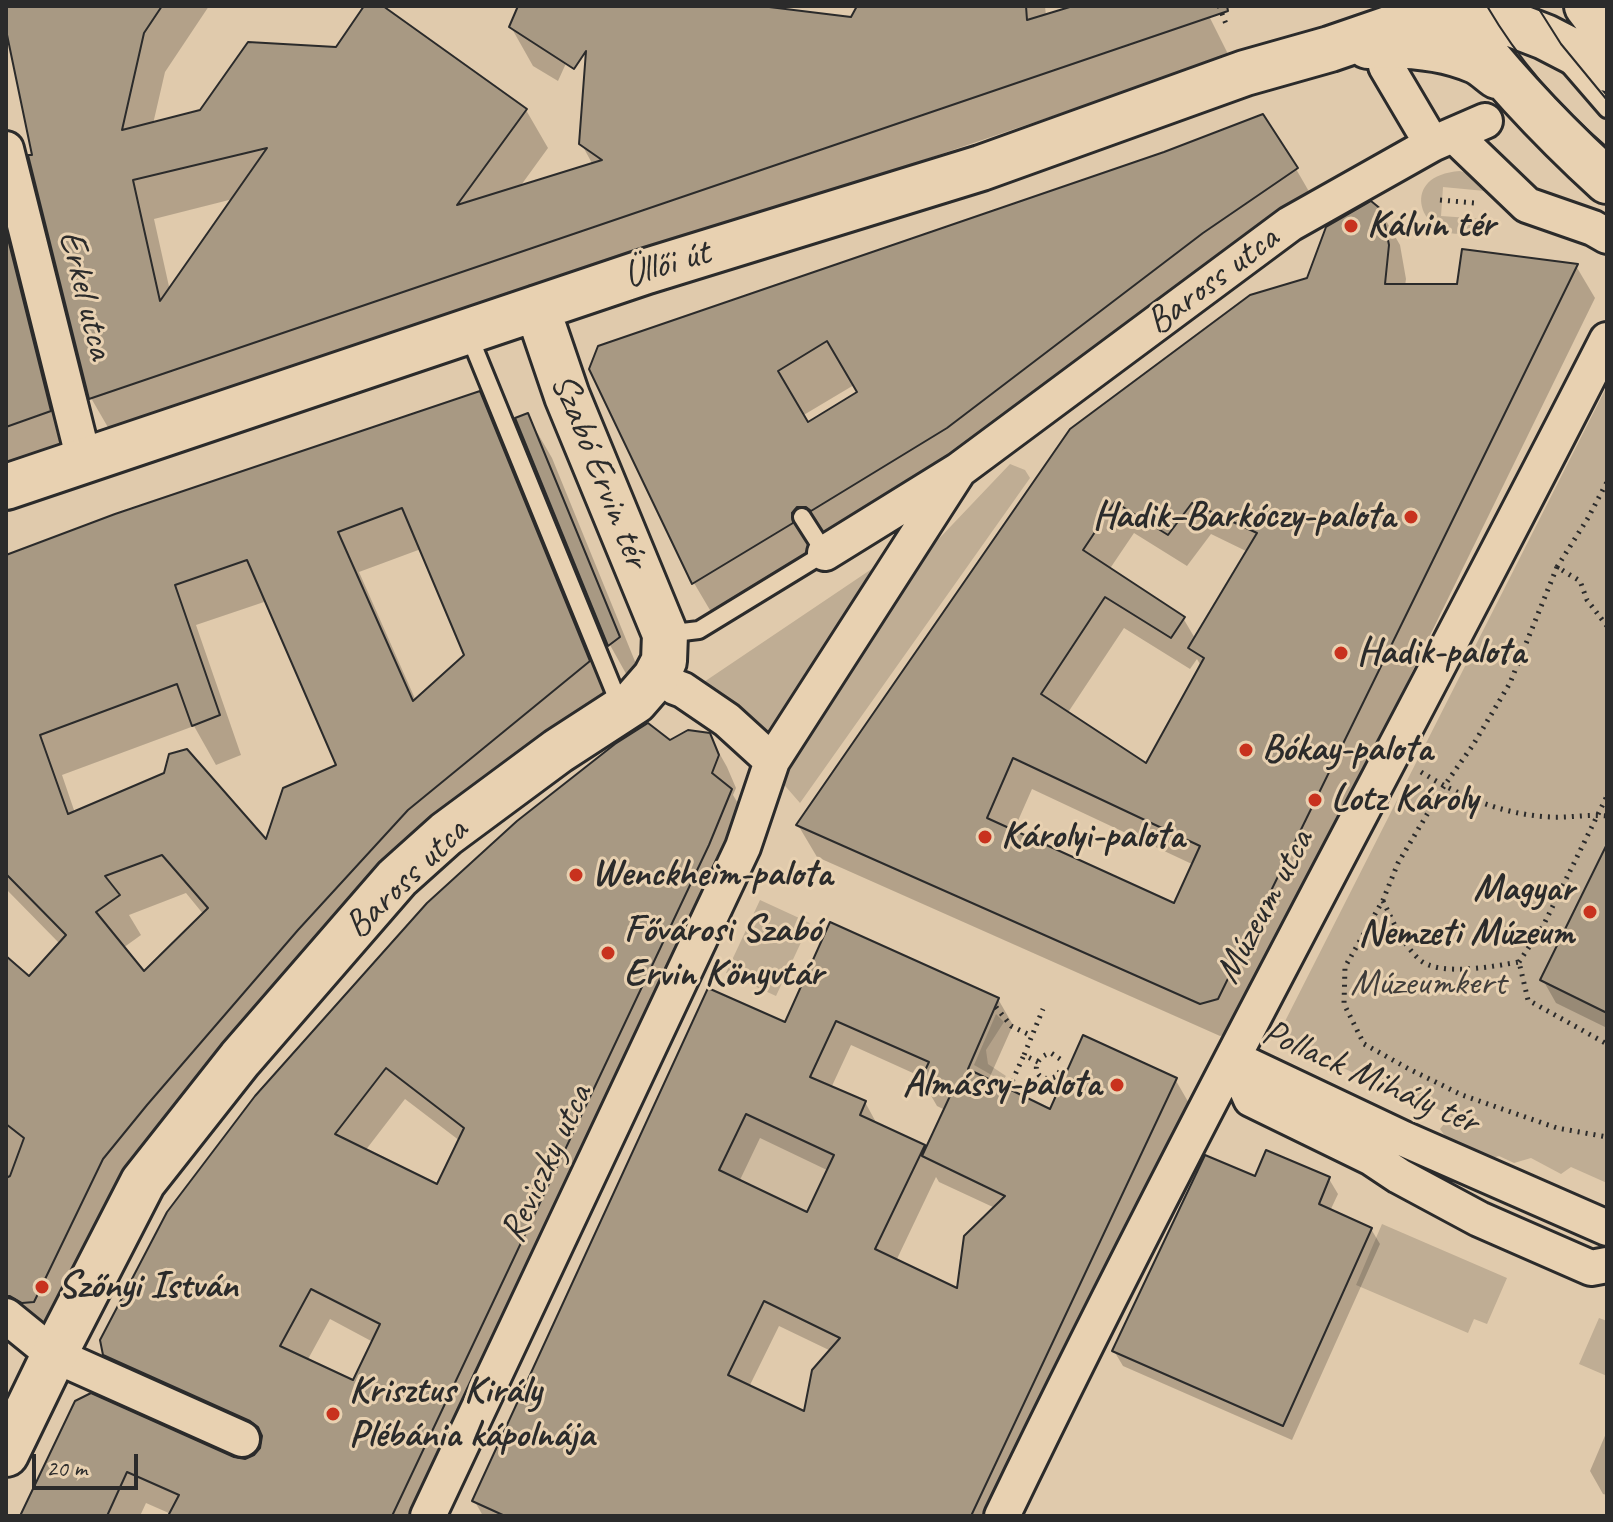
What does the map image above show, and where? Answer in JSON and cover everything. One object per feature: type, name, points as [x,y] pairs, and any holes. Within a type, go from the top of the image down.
[{"type":"main road","points":[[1330,49],[1353,6]]},
{"type":"main road","points":[[1587,6],[1607,32]]},
{"type":"main road","points":[[1330,49],[1450,7],[1493,17],[1545,37],[1607,69]]},
{"type":"main road","points":[[1450,7],[1516,90],[1607,181]]},
{"type":"main road","points":[[1330,49],[1403,45],[1444,51],[1478,62],[1516,90]]},
{"type":"main road","name":"Üllői út","points":[[6,487],[656,268],[981,168],[1245,73],[1330,49]]},
{"type":"main road","name":"Szabó Ervin tér","points":[[537,308],[567,396],[665,634]]},
{"type":"main road","name":"Baross utca","points":[[6,1454],[143,1182],[240,1059],[397,878],[457,826],[558,751],[635,701],[655,678],[664,661],[665,634]]},
{"type":"street","points":[[1386,66],[1443,139],[1527,205],[1593,228],[1607,236]]},
{"type":"street","name":"Baross utca","points":[[825,553],[959,470],[1290,224],[1443,139],[1485,121]]},
{"type":"street","name":"Erkel utca","points":[[6,149],[84,460]]},
{"type":"street","name":"Múzeum utca","points":[[1002,1516],[1233,1058],[1607,340]]},
{"type":"street","name":"Baross utca","points":[[743,847],[772,761],[959,470]]},
{"type":"street","points":[[675,687],[727,720],[772,761]]},
{"type":"street","name":"Reviczky utca","points":[[428,1516],[743,847]]},
{"type":"street","name":"Pollack Mihály tér","points":[[1233,1058],[1404,1139],[1607,1228]]},
{"type":"street","name":"Pollack Mihály tér","points":[[1233,1058],[1251,1099],[1372,1158],[1479,1219],[1591,1268],[1607,1265]]},
{"type":"street","points":[[6,1316],[54,1355],[242,1439]]},
{"type":"lane","points":[[1545,37],[1607,109]]},
{"type":"lane","points":[[468,331],[621,710]]},
{"type":"lane","points":[[802,517],[825,553]]},
{"type":"lane","name":"Baross utca","points":[[665,634],[699,630],[825,553]]},
{"type":"path","points":[[1219,6],[1226,24]]},
{"type":"path","points":[[1440,200],[1484,204]]},
{"type":"path","points":[[1607,482],[1557,567],[1510,683],[1398,863],[1383,900],[1345,967],[1344,1004],[1364,1044],[1409,1069],[1462,1095],[1557,1128],[1607,1137]]},
{"type":"path","points":[[1557,567],[1580,581],[1587,600],[1607,626]]},
{"type":"path","points":[[1434,780],[1508,812],[1552,817],[1607,816]]},
{"type":"path","points":[[1607,796],[1543,926],[1519,962],[1528,1000],[1607,1044]]},
{"type":"path","points":[[1383,900],[1400,935],[1422,962],[1445,969],[1482,968],[1519,962]]},
{"type":"path","points":[[996,1007],[1011,1026],[1032,1036]]},
{"type":"path","points":[[1009,1088],[1043,1009]]},
{"type":"path","points":[[1060,1059],[1051,1053],[1041,1057],[1036,1067],[1038,1073],[1047,1080],[1057,1076],[1061,1069],[1066,1071]]},
{"type":"path","points":[[1024,1055],[1038,1062]]},
{"type":"shaded area","points":[[691,1024],[866,1101],[860,1115],[886,1127],[813,1282],[613,1193]]},
{"type":"green space","points":[[1460,171],[1481,178],[1489,187],[1485,191],[1443,187],[1441,216],[1483,219],[1486,225],[1466,233],[1448,232],[1434,225],[1425,213],[1421,200],[1425,187],[1438,176]]},
{"type":"green space","name":"Múzeumkert","points":[[1607,386],[1607,1183],[1571,1167],[1561,1174],[1531,1158],[1514,1163],[1499,1156],[1477,1163],[1457,1153],[1440,1129],[1451,1115],[1276,1039]]},
{"type":"green space","points":[[1010,464],[1025,470],[1030,478],[800,803],[698,686],[891,556],[913,566]]},
{"type":"green space","points":[[760,900],[810,923],[776,996],[726,973]]},
{"type":"green space","points":[[996,1014],[1004,1022],[986,1050],[988,1064],[1006,1076],[1002,1081],[974,1065]]},
{"type":"green space","points":[[1382,1224],[1507,1278],[1487,1324],[1474,1319],[1468,1333],[1356,1285]]},
{"type":"green space","points":[[1599,1318],[1607,1321],[1607,1376],[1579,1364]]},
{"type":"building","points":[[6,6],[162,6],[144,33],[122,130],[200,110],[248,42],[336,47],[364,6],[383,6],[527,109],[457,205],[602,160],[579,144],[586,51],[574,69],[509,27],[518,6],[761,6],[851,17],[857,6],[1026,6],[1027,20],[1073,6],[1227,6],[1228,11],[89,399],[28,155],[32,155],[6,30]],"holes":[[[267,148],[160,301],[133,180]]]},
{"type":"building","points":[[1263,114],[1298,168],[1203,233],[947,428],[811,511],[806,507],[797,507],[792,513],[793,523],[692,584],[589,369],[598,346],[1164,152]],"holes":[[[827,341],[857,392],[808,422],[778,371]]]},
{"type":"building","points":[[1371,201],[1382,210],[1389,245],[1385,284],[1457,284],[1462,249],[1578,264],[1218,999],[1200,1004],[796,825],[1070,429],[1250,295],[1307,278],[1326,227]],"holes":[[[1115,502],[1168,535],[1192,503],[1257,533],[1188,648],[1204,658],[1146,763],[1041,694],[1105,597],[1171,638],[1185,617],[1083,550]],[[1013,758],[1200,846],[1174,903],[987,818]]]},
{"type":"building","points":[[6,231],[51,411],[6,427]]},
{"type":"building","points":[[480,391],[590,661],[408,810],[298,930],[103,1159],[34,1302],[22,1303],[6,1296],[6,1178],[10,1176],[24,1138],[6,1124],[6,956],[29,976],[66,935],[6,874],[6,555],[115,514]],"holes":[[[402,508],[464,655],[413,701],[338,532]],[[247,560],[336,765],[283,788],[266,839],[187,749],[169,754],[164,773],[68,814],[40,735],[177,684],[192,726],[220,715],[175,585]],[[162,855],[208,908],[144,971],[96,912],[120,895],[105,876]]]},
{"type":"building","points":[[528,413],[620,637],[608,646],[515,418]]},
{"type":"building","points":[[648,723],[670,740],[688,730],[710,733],[719,755],[712,773],[732,789],[709,845],[392,1516],[168,1516],[179,1495],[127,1472],[107,1516],[20,1516],[75,1401],[91,1393],[234,1457],[245,1459],[260,1448],[262,1436],[258,1427],[250,1421],[103,1355],[100,1340],[167,1212],[255,1096],[427,903],[517,821],[615,744]],"holes":[[[386,1068],[464,1128],[437,1184],[335,1134]],[[311,1289],[380,1324],[353,1380],[280,1346]]]},
{"type":"building","name":"Magyar Nemzeti Múzeum","points":[[1607,844],[1607,1013],[1540,980]]},
{"type":"building","points":[[830,922],[999,998],[968,1069],[1050,1109],[1083,1035],[1177,1078],[971,1516],[505,1516],[472,1501],[708,988],[785,1022]],"holes":[[[836,1021],[929,1062],[920,1081],[950,1096],[922,1156],[1005,1196],[964,1236],[957,1288],[875,1249],[925,1145],[860,1115],[866,1101],[810,1077]],[[746,1114],[834,1155],[807,1212],[719,1170]],[[764,1301],[840,1338],[812,1370],[804,1411],[728,1375]]]},
{"type":"building","points":[[1266,1150],[1330,1177],[1319,1204],[1372,1228],[1283,1426],[1112,1351],[1205,1155],[1255,1176]]},
{"type":"tram line","points":[[1487,6],[1541,82],[1607,147]]},
{"type":"tram line","points":[[1537,6],[1561,44],[1607,100]]},
{"type":"place","name":"Kálvin tér","points":[[1351,226]]},
{"type":"place","name":"Hadik–Barkóczy-palota","points":[[1411,517]]},
{"type":"place","name":"Hadik-palota","points":[[1341,653]]},
{"type":"place","name":"Bókay-palota","points":[[1246,750]]},
{"type":"place","name":"Lotz Károly","points":[[1315,800]]},
{"type":"place","name":"Károlyi-palota","points":[[985,837]]},
{"type":"place","name":"Wenckheim-palota","points":[[576,875]]},
{"type":"place","name":"Magyar Nemzeti Múzeum","points":[[1590,912]]},
{"type":"place","name":"Fővárosi Szabó Ervin Könyvtár","points":[[608,953]]},
{"type":"place","name":"Almássy-palota","points":[[1117,1085]]},
{"type":"place","name":"Szőnyi István","points":[[42,1287]]},
{"type":"place","name":"Krisztus Király Plébánia kápolnája","points":[[333,1414]]}]
